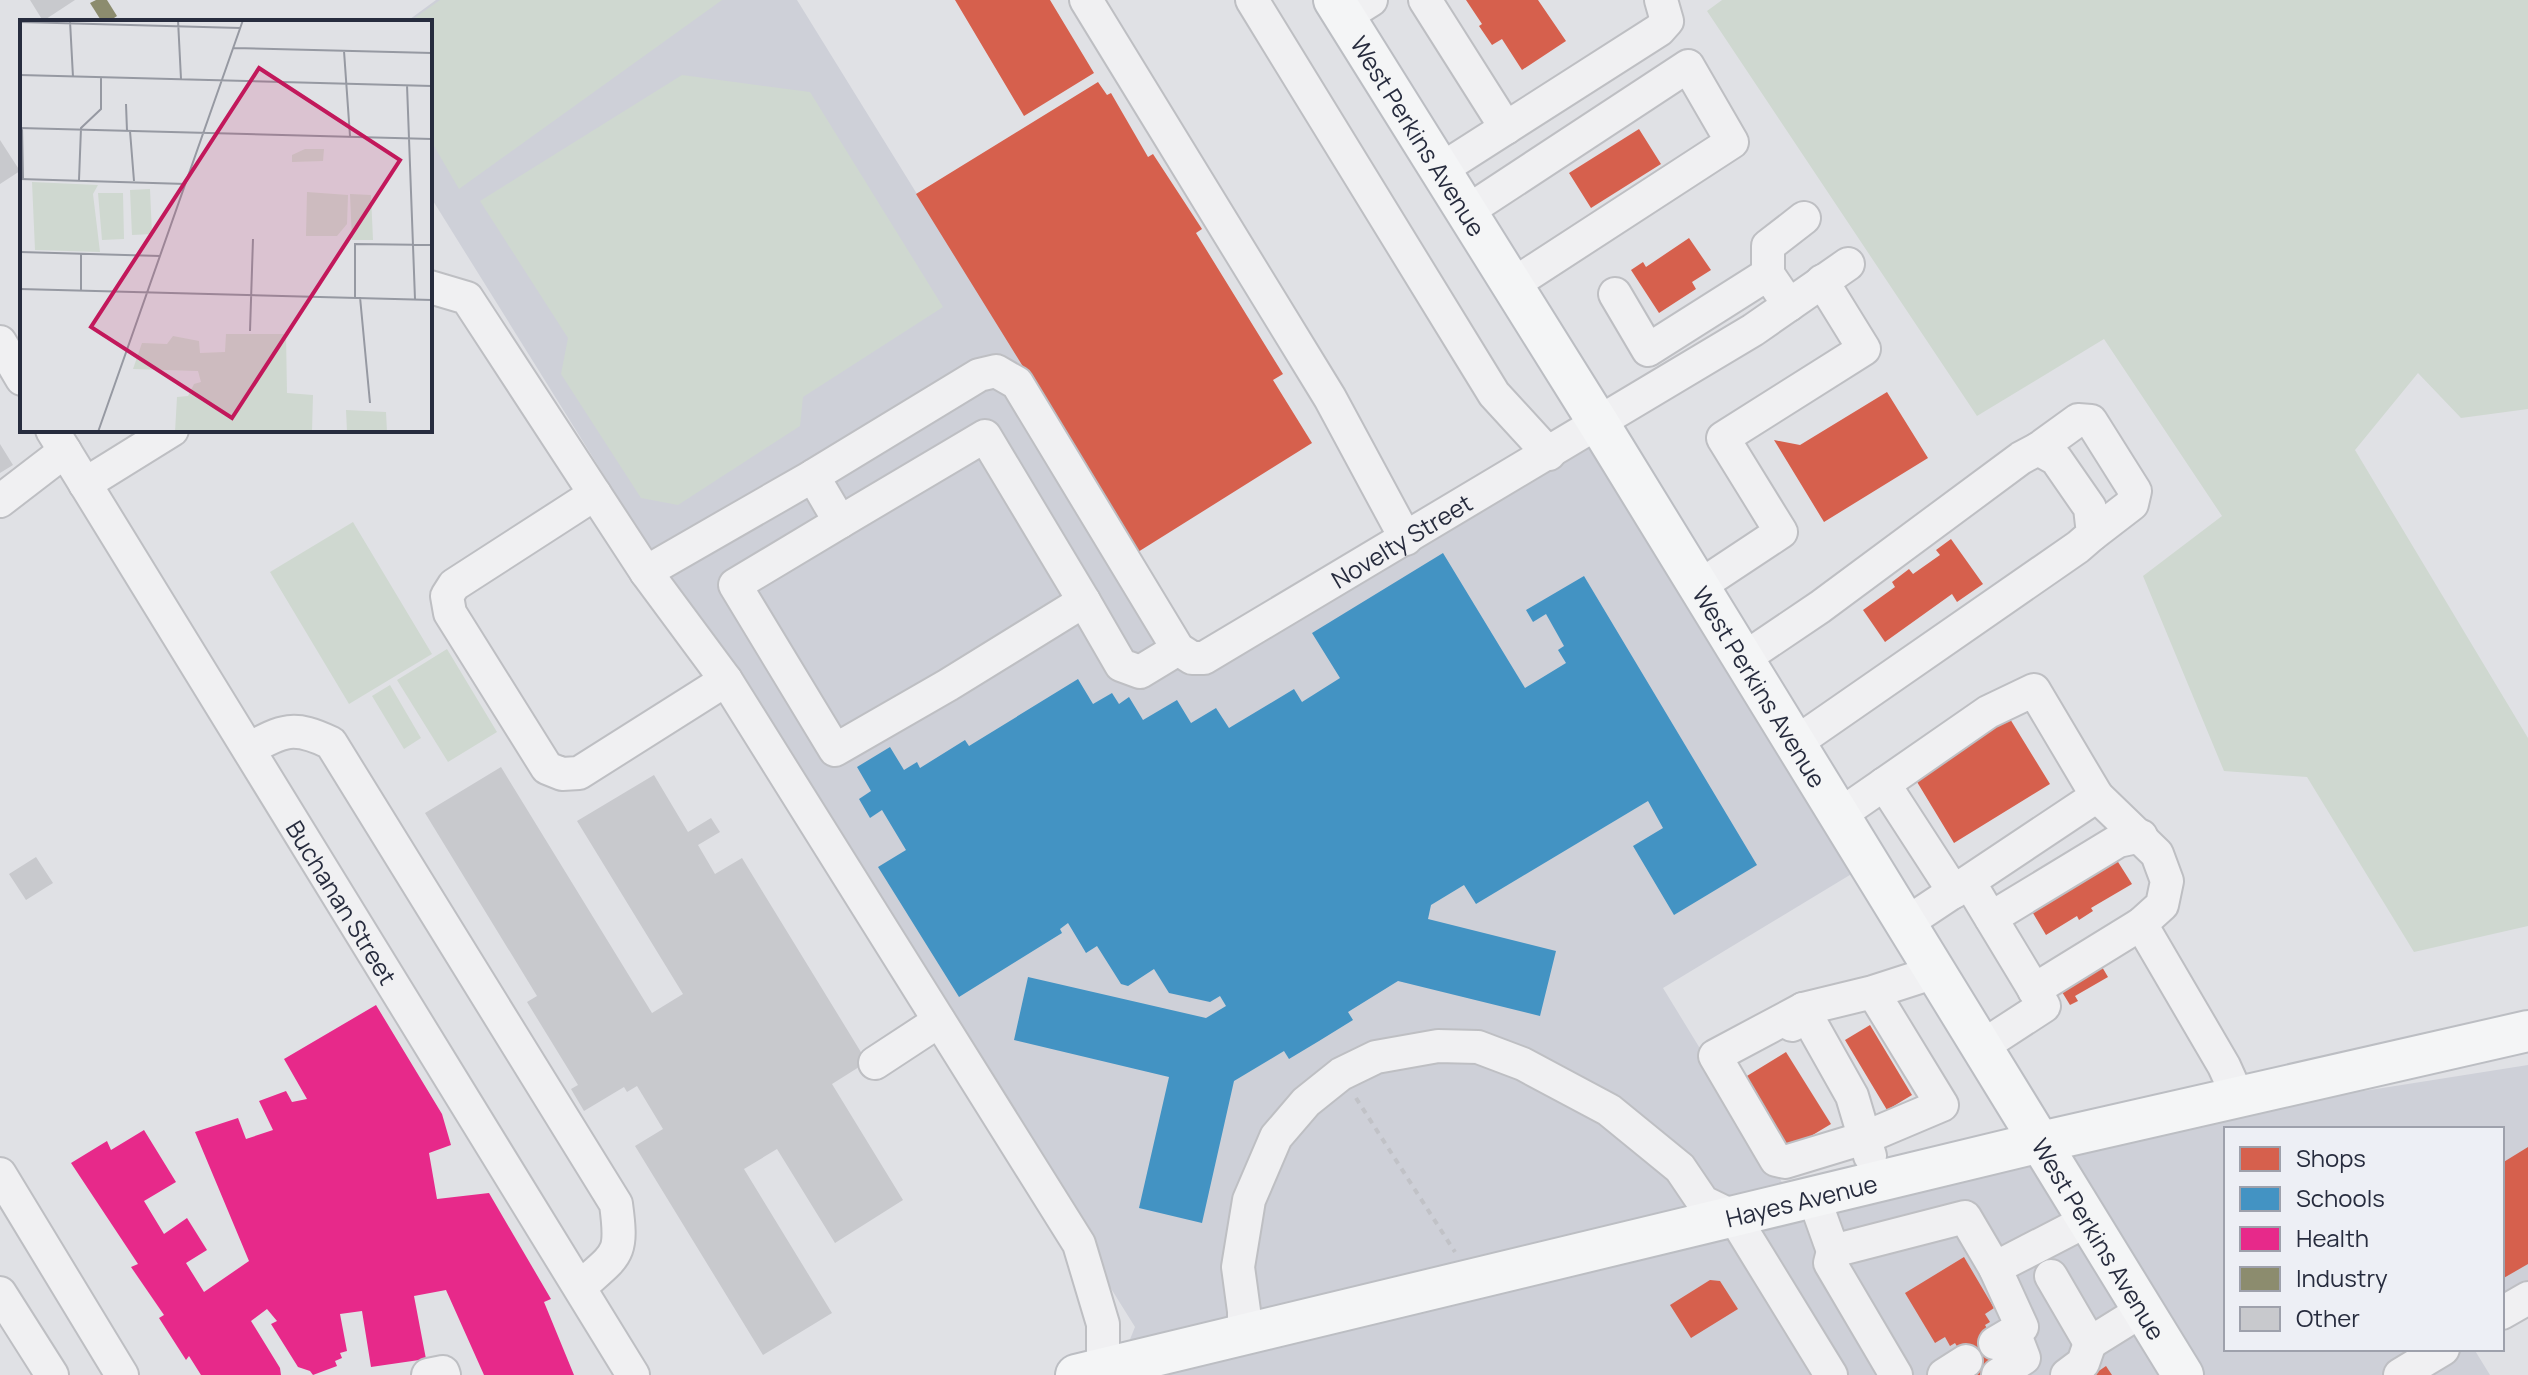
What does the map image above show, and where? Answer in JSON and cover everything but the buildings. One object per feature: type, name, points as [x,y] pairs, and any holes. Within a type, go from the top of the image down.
[{"type":"main road","name":"West Perkins Avenue","points":[[1349,6],[1440,170],[2183,1375]]},
{"type":"main road","name":"Hayes Avenue","points":[[1107,1370],[2041,1142],[2528,1031]]},
{"type":"street","points":[[1086,0],[1330,398],[1406,539]]},
{"type":"street","points":[[1252,0],[1494,394],[1549,454]]},
{"type":"street","points":[[1425,0],[1506,128]]},
{"type":"street","points":[[1440,170],[1659,30],[1667,21],[1661,0]]},
{"type":"street","points":[[1466,212],[1688,66],[1732,142],[1512,285]]},
{"type":"street","points":[[1789,305],[1768,274],[1768,246],[1804,218]]},
{"type":"street","name":"Novelty Street","points":[[1084,601],[1121,665],[1140,672],[1191,654],[1406,539],[1715,353],[1835,272],[1864,349],[1723,438],[1781,532],[1698,587]]},
{"type":"street","points":[[1615,294],[1648,350],[1768,274]]},
{"type":"street","points":[[432,288],[467,298],[646,572],[726,680],[1079,1244],[1103,1324],[1107,1370]]},
{"type":"street","points":[[1695,320],[1715,353]]},
{"type":"street","points":[[0,342],[20,376]]},
{"type":"street","points":[[646,572],[813,476],[979,375],[996,371],[1017,383],[1191,654]]},
{"type":"street","points":[[1743,659],[2078,420],[2091,421],[2121,467],[2135,491],[2132,504],[1794,744]]},
{"type":"street","points":[[85,484],[169,432]]},
{"type":"street","points":[[985,436],[1084,601],[835,750],[735,585],[985,436]]},
{"type":"street","points":[[0,501],[58,441]]},
{"type":"street","name":"Buchanan Street","points":[[58,441],[633,1375]]},
{"type":"street","points":[[2038,449],[2056,459],[2090,508],[2093,534]]},
{"type":"street","points":[[813,476],[840,522]]},
{"type":"street","points":[[595,494],[454,585],[447,596],[450,613],[547,768],[562,774],[579,773],[726,680]]},
{"type":"street","points":[[1838,816],[1988,712],[2034,690],[2097,796],[2157,854],[2167,881],[2162,905],[2141,924],[2034,990]]},
{"type":"street","points":[[249,749],[279,732],[309,732],[331,743],[616,1204],[621,1237],[614,1256],[580,1287]]},
{"type":"street","points":[[1884,784],[1961,887],[1991,918],[2044,1006],[1981,1047]]},
{"type":"street","points":[[1905,924],[2097,796]]},
{"type":"street","points":[[1991,918],[2118,841],[2141,836]]},
{"type":"street","points":[[2141,924],[2224,1066],[2238,1097]]},
{"type":"street","points":[[1873,992],[1942,1105],[1864,1138],[1785,1162],[1776,1160],[1715,1056],[1803,1009],[1873,992],[1935,972]]},
{"type":"street","points":[[1803,1009],[1852,1096],[1878,1182]]},
{"type":"street","points":[[875,1063],[939,1021]]},
{"type":"street","points":[[1244,1335],[1238,1267],[1249,1200],[1276,1137],[1306,1102],[1341,1074],[1376,1057],[1438,1046],[1478,1047],[1523,1064],[1609,1110],[1680,1168],[1703,1202],[1734,1217],[1831,1375]]},
{"type":"street","points":[[1,1178],[122,1375]]},
{"type":"street","points":[[1814,1198],[1833,1251],[1830,1263],[1896,1375]]},
{"type":"street","points":[[1833,1251],[1965,1217],[1995,1268],[2022,1327],[2002,1350]]},
{"type":"street","points":[[1995,1268],[2088,1220]]},
{"type":"street","points":[[2051,1276],[2090,1343]]},
{"type":"street","points":[[0,1293],[52,1375]]},
{"type":"street","points":[[2504,1312],[2528,1298]]},
{"type":"street","points":[[2067,1375],[2083,1363],[2090,1343],[2143,1310]]},
{"type":"street","points":[[2400,1375],[2440,1351]]},
{"type":"street","points":[[428,1375],[443,1372],[444,1375]]},
{"type":"path","points":[[1341,1074],[1461,1260]]},
{"type":"shaded area","points":[[436,0],[797,0],[1204,658],[1599,424],[1868,864],[1663,988],[1794,1202],[2041,1142],[2528,1065],[2528,1316],[2504,1331],[2504,1127],[2224,1127],[2224,1351],[2475,1351],[2490,1375],[1127,1375],[1120,1364],[1135,1327],[432,199],[432,20],[409,20]]},
{"type":"shaded area","points":[[440,0],[722,0],[459,189],[432,142],[432,20],[412,20]]},
{"type":"shaded area","points":[[1722,0],[2528,0],[2528,409],[2461,418],[2418,373],[2355,450],[2528,738],[2528,926],[2414,952],[2307,777],[2224,771],[2143,576],[2222,516],[2104,339],[1977,416],[1707,11]]},
{"type":"shaded area","points":[[682,75],[810,92],[943,307],[803,397],[800,426],[678,505],[641,498],[561,374],[568,338],[480,201]]},
{"type":"shaded area","points":[[353,522],[432,654],[349,704],[270,572]]},
{"type":"shaded area","points":[[447,649],[497,732],[448,762],[397,680]]},
{"type":"shaded area","points":[[390,685],[421,738],[404,749],[372,696]]}]
